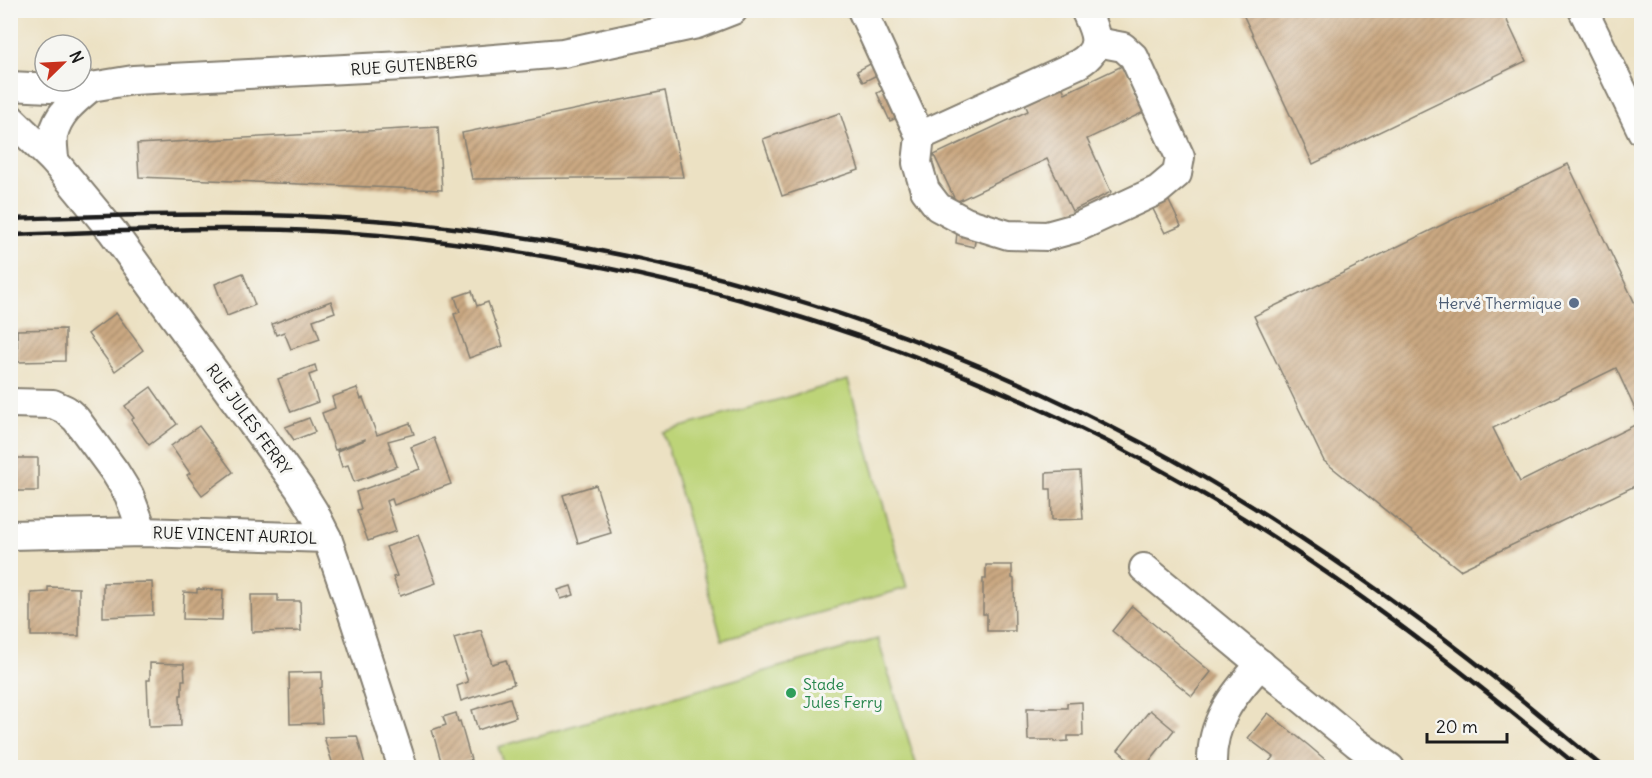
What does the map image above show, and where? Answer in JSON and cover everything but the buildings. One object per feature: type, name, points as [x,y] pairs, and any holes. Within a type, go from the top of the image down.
[{"type":"street","name":"RUE GUTENBERG","points":[[93,87],[133,80],[423,65],[563,53],[697,24],[733,10]]},
{"type":"street","points":[[862,10],[920,136],[916,163],[925,190],[938,207],[966,222],[1008,235],[1047,236],[1076,228],[1158,190],[1177,174],[1180,157],[1134,57],[1123,47],[1097,42]]},
{"type":"street","points":[[920,136],[1090,58],[1097,42],[1093,27],[1084,10]]},
{"type":"street","points":[[1583,10],[1641,131]]},
{"type":"street","name":"RUE GUTENBERG","points":[[10,86],[33,87]]},
{"type":"street","points":[[54,161],[53,138],[58,122],[69,105],[84,93]]},
{"type":"street","name":"RUE JULES FERRY","points":[[10,118],[54,161],[112,231],[299,488],[314,512],[327,538],[403,768]]},
{"type":"street","name":"RUE VINCENT AURIOL","points":[[10,403],[53,404],[66,410],[115,472],[129,495],[143,532]]},
{"type":"street","name":"RUE VINCENT AURIOL","points":[[10,535],[143,532],[327,538]]},
{"type":"street","points":[[1144,568],[1356,743],[1390,768]]},
{"type":"street","points":[[1212,768],[1211,755],[1216,731],[1226,706],[1261,664]]},
{"type":"green space","points":[[848,380],[907,588],[722,640],[663,432]]},
{"type":"green space","name":"Stade Jules Ferry","points":[[878,639],[917,767],[504,767],[498,747]]},
{"type":"railway","points":[[10,219],[277,215],[437,226],[547,241],[656,263],[764,290],[870,324],[973,363],[1075,409],[1174,460],[1269,517],[1413,615],[1510,690],[1604,768]]},
{"type":"railway","points":[[10,235],[241,229],[379,235],[487,247],[594,265],[699,289],[803,318],[905,353],[1005,393],[1102,439],[1198,491],[1249,521],[1347,587],[1442,657],[1580,768]]},
{"type":"place","name":"Hervé Thermique","points":[[1574,303]]},
{"type":"place","name":"Stade Jules Ferry","points":[[791,693]]}]
